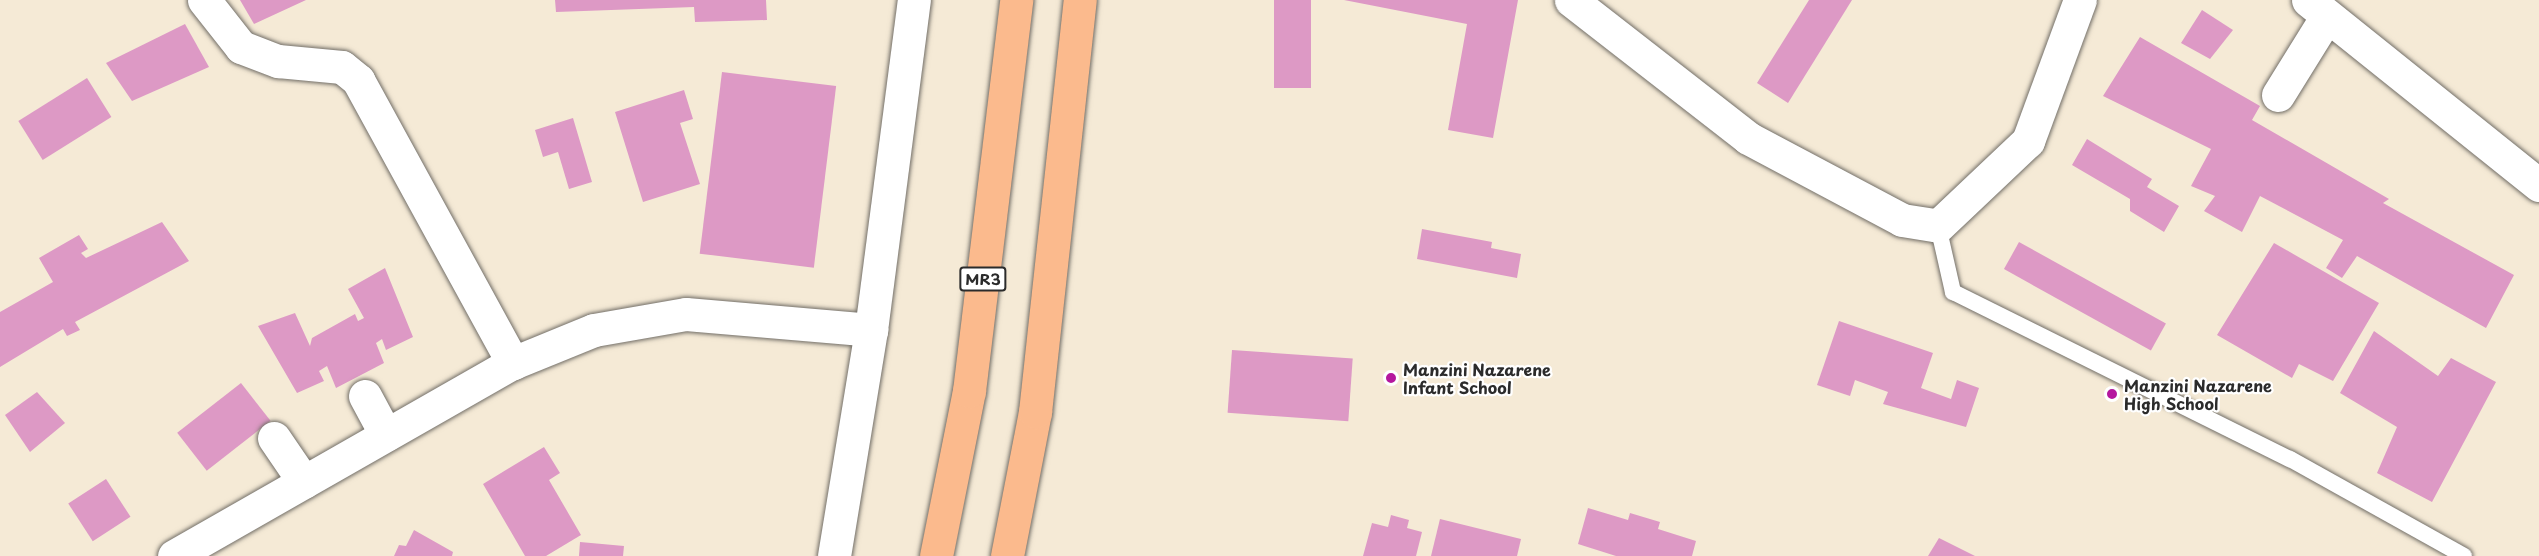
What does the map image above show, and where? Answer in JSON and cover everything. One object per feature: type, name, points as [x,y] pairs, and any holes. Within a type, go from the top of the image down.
[{"type":"highway","name":"MR3","points":[[936,556],[969,391],[1016,0]]},
{"type":"highway","points":[[1007,556],[1035,412],[1080,0]]},
{"type":"street","points":[[204,0],[241,47],[278,61],[342,67],[358,80],[513,363]]},
{"type":"street","points":[[834,556],[871,330],[914,0]]},
{"type":"street","points":[[1571,0],[1748,138],[1902,220],[1938,226],[2028,141],[2080,0]]},
{"type":"street","points":[[2278,95],[2317,8],[2539,185]]},
{"type":"street","points":[[174,556],[513,363],[594,330],[686,314],[871,330]]},
{"type":"street","points":[[365,396],[386,435]]},
{"type":"street","points":[[274,438],[304,482]]},
{"type":"lane","points":[[1938,226],[1953,292],[2290,459],[2464,556]]},
{"type":"building","points":[[240,0],[306,0],[254,24]]},
{"type":"building","points":[[555,0],[766,0],[767,20],[695,22],[694,7],[556,12]]},
{"type":"building","points":[[1274,0],[1311,0],[1311,88],[1274,88]]},
{"type":"building","points":[[1344,0],[1518,0],[1493,138],[1448,130],[1467,24]]},
{"type":"building","points":[[1809,0],[1852,0],[1788,103],[1757,83]]},
{"type":"building","points":[[2202,10],[2233,30],[2210,59],[2181,43]]},
{"type":"building","points":[[185,24],[209,67],[132,101],[106,63]]},
{"type":"building","points":[[2140,37],[2260,106],[2252,120],[2389,199],[2383,203],[2514,275],[2486,328],[2357,256],[2342,278],[2326,268],[2343,240],[2260,196],[2242,232],[2204,211],[2215,196],[2191,186],[2211,149],[2103,96]]},
{"type":"building","points":[[722,72],[836,86],[814,268],[700,254]]},
{"type":"building","points":[[87,78],[111,117],[43,160],[18,121]]},
{"type":"building","points":[[684,90],[693,119],[680,123],[700,184],[643,202],[615,112]]},
{"type":"building","points":[[573,118],[592,182],[569,189],[558,152],[543,157],[535,130]]},
{"type":"building","points":[[2087,139],[2152,179],[2147,187],[2179,206],[2164,232],[2130,211],[2130,199],[2072,165]]},
{"type":"building","points":[[162,222],[189,261],[75,322],[80,330],[67,336],[63,329],[0,367],[0,312],[53,282],[39,258],[79,235],[88,249],[81,253],[86,258]]},
{"type":"building","points":[[1422,229],[1492,242],[1491,248],[1521,254],[1517,278],[1417,259]]},
{"type":"building","points":[[2019,242],[2166,323],[2151,351],[2004,269]]},
{"type":"building","points":[[2274,243],[2379,303],[2333,381],[2299,364],[2292,378],[2217,335]]},
{"type":"building","points":[[385,268],[413,337],[386,350],[382,339],[376,343],[384,363],[336,388],[327,366],[319,371],[324,381],[297,393],[258,326],[295,313],[310,346],[312,338],[355,314],[358,321],[364,318],[348,289]]},
{"type":"building","points":[[1839,321],[1933,353],[1921,388],[1951,399],[1957,380],[1979,388],[1966,427],[1883,404],[1888,392],[1855,380],[1850,396],[1817,385]]},
{"type":"building","points":[[2374,331],[2438,376],[2451,358],[2496,382],[2432,502],[2377,473],[2397,427],[2340,393]]},
{"type":"building","points":[[1232,350],[1353,358],[1348,421],[1228,413]]},
{"type":"building","points":[[241,383],[271,421],[207,471],[177,433]]},
{"type":"building","points":[[37,392],[65,423],[30,452],[5,415]]},
{"type":"building","points":[[544,447],[560,473],[549,480],[581,535],[546,556],[525,556],[483,484]]},
{"type":"building","points":[[106,479],[131,517],[93,541],[68,504]]},
{"type":"building","points":[[1588,508],[1628,520],[1630,513],[1660,522],[1658,529],[1696,541],[1692,556],[1616,556],[1578,544]]},
{"type":"building","points":[[1391,515],[1409,520],[1407,528],[1422,532],[1416,556],[1363,556],[1372,523],[1388,527]]},
{"type":"building","points":[[1440,519],[1521,539],[1517,556],[1431,556]]},
{"type":"building","points":[[414,530],[453,552],[452,556],[394,556],[399,545],[406,546]]},
{"type":"building","points":[[1939,538],[1975,556],[1928,556]]},
{"type":"building","points":[[580,542],[624,546],[623,556],[579,556]]},
{"type":"place","name":"Manzini Nazarene Infant School","points":[[1391,378]]},
{"type":"place","name":"Manzini Nazarene High School","points":[[2112,394]]}]
